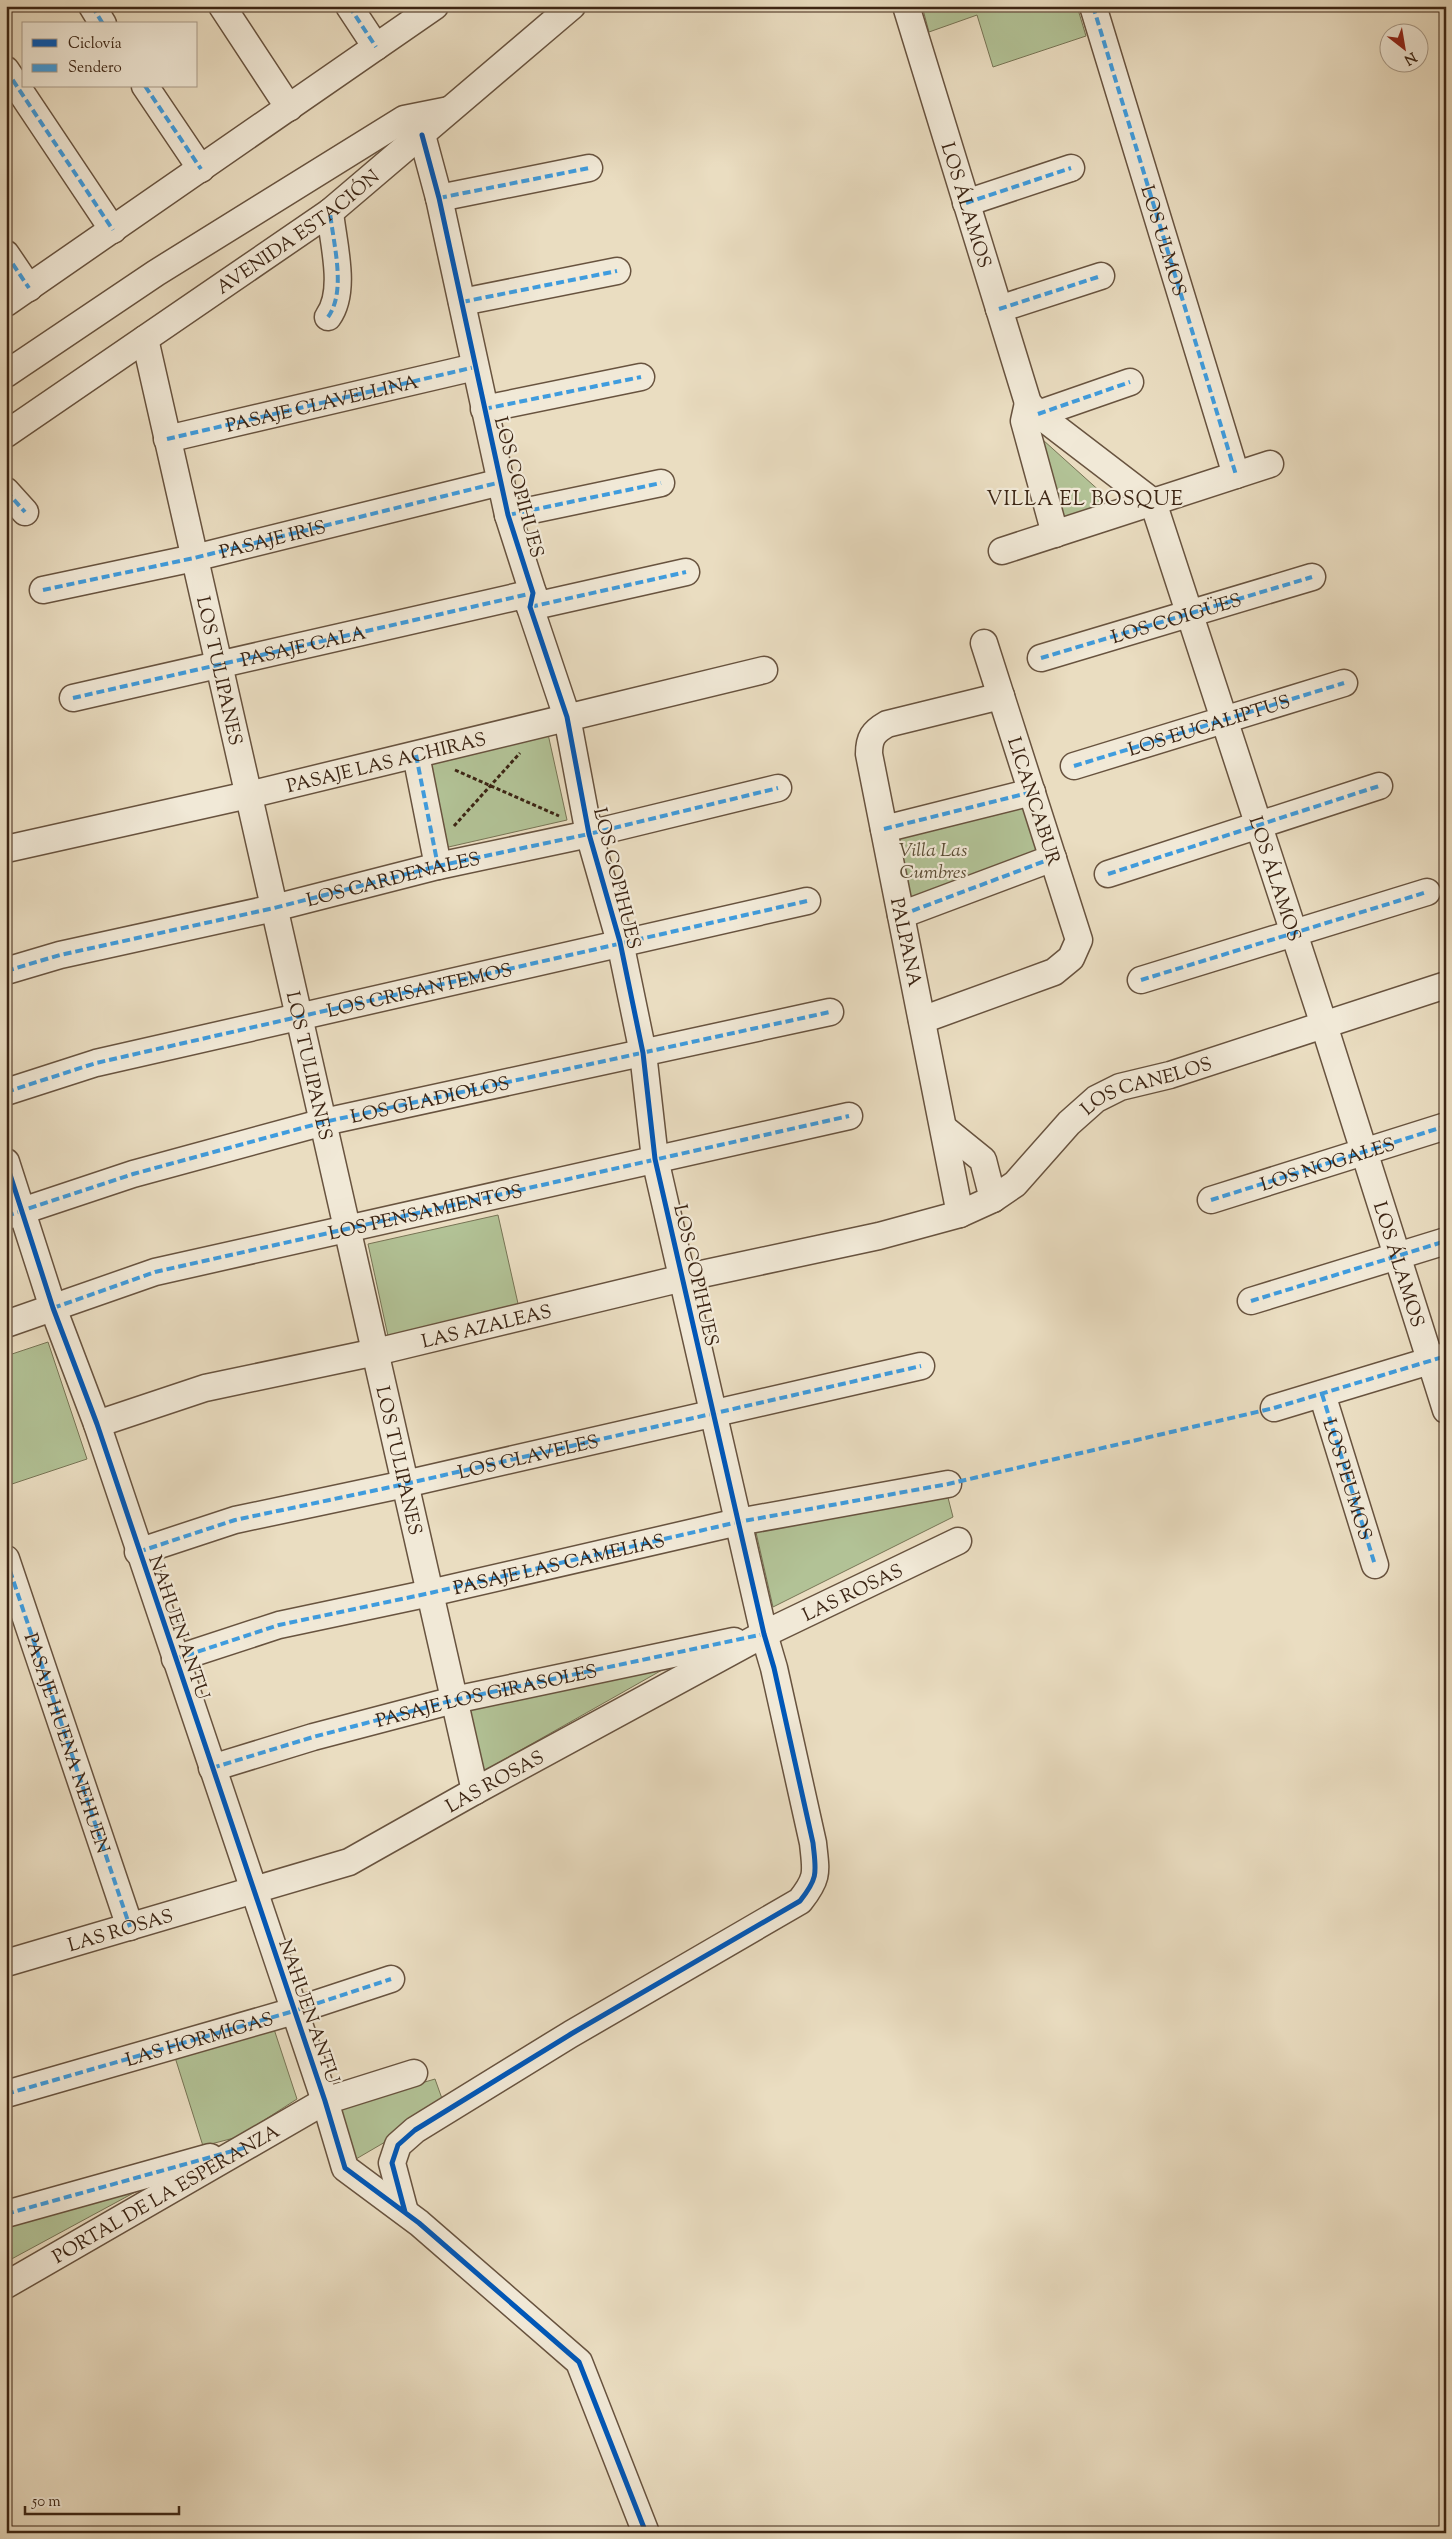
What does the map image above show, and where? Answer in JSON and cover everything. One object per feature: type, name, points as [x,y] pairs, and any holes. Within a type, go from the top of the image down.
[{"type":"street","points":[[92,6],[102,22]]},
{"type":"street","points":[[222,6],[289,108]]},
{"type":"street","points":[[349,6],[376,48]]},
{"type":"street","points":[[6,303],[435,6]]},
{"type":"street","name":"AVENIDA ESTACIÓN","points":[[6,434],[330,212],[422,136],[572,6]]},
{"type":"street","name":"LOS ÁLAMOS","points":[[906,6],[999,310],[1033,408],[1024,421],[1055,534]]},
{"type":"street","name":"LOS ULMOS","points":[[1093,6],[1236,475]]},
{"type":"street","points":[[6,70],[113,230]]},
{"type":"street","points":[[146,88],[201,169]]},
{"type":"street","points":[[6,374],[156,273],[404,119],[450,110]]},
{"type":"street","name":"LOS COPIHUES","points":[[405,2212],[392,2163],[398,2146],[415,2130],[622,2004],[800,1901],[813,1885],[816,1872],[813,1843],[774,1668],[764,1634],[655,1159],[644,1053],[620,942],[589,834],[567,717],[508,515],[439,198],[422,136]]},
{"type":"street","points":[[439,198],[589,168]]},
{"type":"street","points":[[966,203],[1071,168]]},
{"type":"street","points":[[328,317],[336,304],[338,289],[330,212]]},
{"type":"street","points":[[6,254],[29,288]]},
{"type":"street","points":[[462,302],[617,271]]},
{"type":"street","points":[[999,310],[1101,276]]},
{"type":"street","name":"LOS TULIPANES","points":[[145,339],[475,1791]]},
{"type":"street","name":"PASAJE CLAVELLINA","points":[[167,440],[475,368]]},
{"type":"street","points":[[484,409],[641,377]]},
{"type":"street","points":[[1033,408],[1130,382]]},
{"type":"street","points":[[1033,408],[1153,502]]},
{"type":"street","points":[[1002,551],[1270,464]]},
{"type":"street","name":"PASAJE IRIS","points":[[44,590],[194,558],[500,482]]},
{"type":"street","points":[[508,515],[661,483]]},
{"type":"street","points":[[6,491],[25,512]]},
{"type":"street","name":"LOS ÁLAMOS","points":[[1153,502],[1191,613],[1324,1025],[1396,1256],[1438,1359],[1446,1410]]},
{"type":"street","name":"PASAJE CALA","points":[[73,698],[218,663],[532,600],[686,572]]},
{"type":"street","name":"LOS COIGÜES","points":[[1040,658],[1312,577]]},
{"type":"street","name":"LICANCABUR","points":[[922,1020],[1054,972],[1070,958],[1079,940],[984,643]]},
{"type":"street","name":"PASAJE LAS ACHIRAS","points":[[6,849],[248,795],[764,670]]},
{"type":"street","name":"LOS EUCALIPTUS","points":[[1074,766],[1344,684]]},
{"type":"street","name":"PALPANA","points":[[960,1214],[946,1130],[869,754],[869,742],[874,732],[887,724],[1001,696]]},
{"type":"street","points":[[416,755],[438,866]]},
{"type":"street","points":[[1108,874],[1379,786]]},
{"type":"street","name":"LOS CARDENALES","points":[[6,971],[60,955],[274,908],[438,866],[589,834],[778,788]]},
{"type":"street","points":[[884,829],[1032,792]]},
{"type":"street","points":[[901,915],[1052,858]]},
{"type":"street","points":[[1141,980],[1426,892]]},
{"type":"street","name":"LOS CRISANTEMOS","points":[[6,1092],[96,1063],[620,942],[807,901]]},
{"type":"street","name":"LOS CANELOS","points":[[879,1236],[960,1214],[993,1199],[1015,1184],[1069,1123],[1096,1099],[1120,1087],[1170,1075],[1446,985]]},
{"type":"street","name":"LOS GLADIOLOS","points":[[14,1214],[133,1174],[324,1122],[830,1012]]},
{"type":"street","name":"LOS PENSAMIENTOS","points":[[6,1324],[155,1272],[849,1116]]},
{"type":"street","name":"LOS NOGALES","points":[[1211,1200],[1446,1126]]},
{"type":"street","points":[[946,1130],[983,1160],[993,1199]]},
{"type":"street","name":"NAHUEN ANTU","points":[[6,1162],[14,1214],[53,1308],[97,1424],[138,1552],[325,2101],[345,2168],[405,2212],[579,2362],[646,2533]]},
{"type":"street","name":"LAS AZALEAS","points":[[97,1424],[205,1388],[376,1352],[683,1278],[879,1236]]},
{"type":"street","points":[[1251,1301],[1446,1241]]},
{"type":"street","points":[[1274,1408],[1438,1359]]},
{"type":"street","name":"LOS CLAVELES","points":[[138,1552],[235,1520],[405,1484],[921,1366]]},
{"type":"street","name":"LOS PEUMOS","points":[[1322,1394],[1375,1565]]},
{"type":"street","name":"PASAJE LAS CAMELIAS","points":[[175,1659],[279,1625],[430,1593],[738,1522],[948,1484]]},
{"type":"street","name":"LAS ROSAS","points":[[7,1959],[130,1926],[349,1862],[475,1791],[764,1634],[958,1540]]},
{"type":"street","name":"PASAJE HUENA NEHUEN","points":[[6,1559],[130,1926]]},
{"type":"street","name":"PASAJE LOS GIRASOLES","points":[[212,1768],[313,1737],[454,1700],[764,1634]]},
{"type":"street","name":"LAS HORMIGAS","points":[[6,2094],[294,2011],[391,1978]]},
{"type":"street","name":"PORTAL DE LA ESPERANZA","points":[[6,2285],[325,2101],[414,2073]]},
{"type":"street","points":[[6,2214],[247,2147]]},
{"type":"path","points":[[451,830],[523,749]]},
{"type":"path","points":[[446,766],[567,820],[589,834]]},
{"type":"green space","points":[[922,6],[1077,6],[1086,36],[993,67],[977,15],[929,32]]},
{"type":"green space","points":[[1033,431],[1113,503],[1063,520]]},
{"type":"green space","points":[[548,734],[567,820],[431,851],[411,750]]},
{"type":"green space","name":"Villa Las Cumbres","points":[[1028,801],[1044,854],[907,906],[892,835]]},
{"type":"green space","points":[[498,1215],[519,1308],[388,1336],[368,1244]]},
{"type":"green space","points":[[48,1342],[87,1459],[6,1486],[6,1356]]},
{"type":"green space","points":[[946,1490],[953,1517],[773,1607],[755,1528]]},
{"type":"green space","points":[[685,1657],[482,1772],[465,1706]]},
{"type":"green space","points":[[272,2023],[297,2099],[238,2137],[203,2146],[173,2051]]},
{"type":"green space","points":[[435,2079],[445,2107],[356,2159],[337,2108]]},
{"type":"green space","points":[[139,2190],[6,2262],[6,2221]]},
{"type":"marked path","points":[[92,6],[102,22]]},
{"type":"marked path","points":[[349,6],[376,47]]},
{"type":"marked path","points":[[1093,6],[1236,475]]},
{"type":"marked path","points":[[6,70],[113,230]]},
{"type":"marked path","points":[[146,88],[201,169]]},
{"type":"marked path","points":[[439,198],[589,168]]},
{"type":"marked path","points":[[966,203],[1071,168]]},
{"type":"marked path","points":[[328,317],[334,306],[338,281],[330,212]]},
{"type":"marked path","points":[[6,254],[29,288]]},
{"type":"marked path","points":[[462,302],[617,271]]},
{"type":"marked path","points":[[999,309],[1101,276]]},
{"type":"marked path","points":[[167,439],[475,367]]},
{"type":"marked path","points":[[484,409],[641,377]]},
{"type":"marked path","points":[[1038,414],[1130,382]]},
{"type":"marked path","points":[[43,590],[194,558],[501,482]]},
{"type":"marked path","points":[[508,515],[661,483]]},
{"type":"marked path","points":[[6,491],[25,512]]},
{"type":"marked path","points":[[530,607],[686,572]]},
{"type":"marked path","points":[[1041,658],[1312,577]]},
{"type":"marked path","points":[[73,698],[533,593]]},
{"type":"marked path","points":[[1074,766],[1344,683]]},
{"type":"marked path","points":[[416,755],[438,866]]},
{"type":"marked path","points":[[1108,874],[1379,786]]},
{"type":"marked path","points":[[6,971],[60,955],[274,908],[438,866],[589,834],[778,788]]},
{"type":"marked path","points":[[884,829],[1032,792]]},
{"type":"marked path","points":[[901,915],[1053,858]]},
{"type":"marked path","points":[[1141,980],[1427,892]]},
{"type":"marked path","points":[[6,1092],[96,1063],[807,901]]},
{"type":"marked path","points":[[6,1216],[133,1174],[324,1122],[830,1012]]},
{"type":"marked path","points":[[53,1308],[155,1272],[849,1116]]},
{"type":"marked path","points":[[1211,1200],[1446,1126]]},
{"type":"marked path","points":[[1251,1301],[1446,1241]]},
{"type":"marked path","points":[[175,1659],[279,1625],[430,1593],[738,1522],[948,1484],[1274,1408],[1446,1356]]},
{"type":"marked path","points":[[138,1552],[235,1520],[405,1484],[921,1366]]},
{"type":"marked path","points":[[1322,1394],[1375,1565]]},
{"type":"marked path","points":[[6,1559],[130,1927]]},
{"type":"marked path","points":[[212,1768],[313,1737],[454,1700],[764,1634]]},
{"type":"marked path","points":[[6,1951],[10,1962]]},
{"type":"marked path","points":[[6,2094],[294,2011],[391,1979]]},
{"type":"marked path","points":[[6,2214],[247,2147]]},
{"type":"cycle path","points":[[405,2212],[392,2163],[398,2145],[415,2130],[571,2034],[800,1901],[815,1874],[813,1843],[774,1668],[764,1634],[655,1159],[643,1053],[620,942],[589,834],[567,717],[530,607],[533,593],[508,515],[439,198],[422,135]]},
{"type":"cycle path","points":[[6,1162],[53,1308],[97,1424],[325,2101],[345,2168],[419,2223],[579,2362],[646,2533]]},
{"type":"district","name":"VILLA EL BOSQUE","points":[[1085,498]]}]
